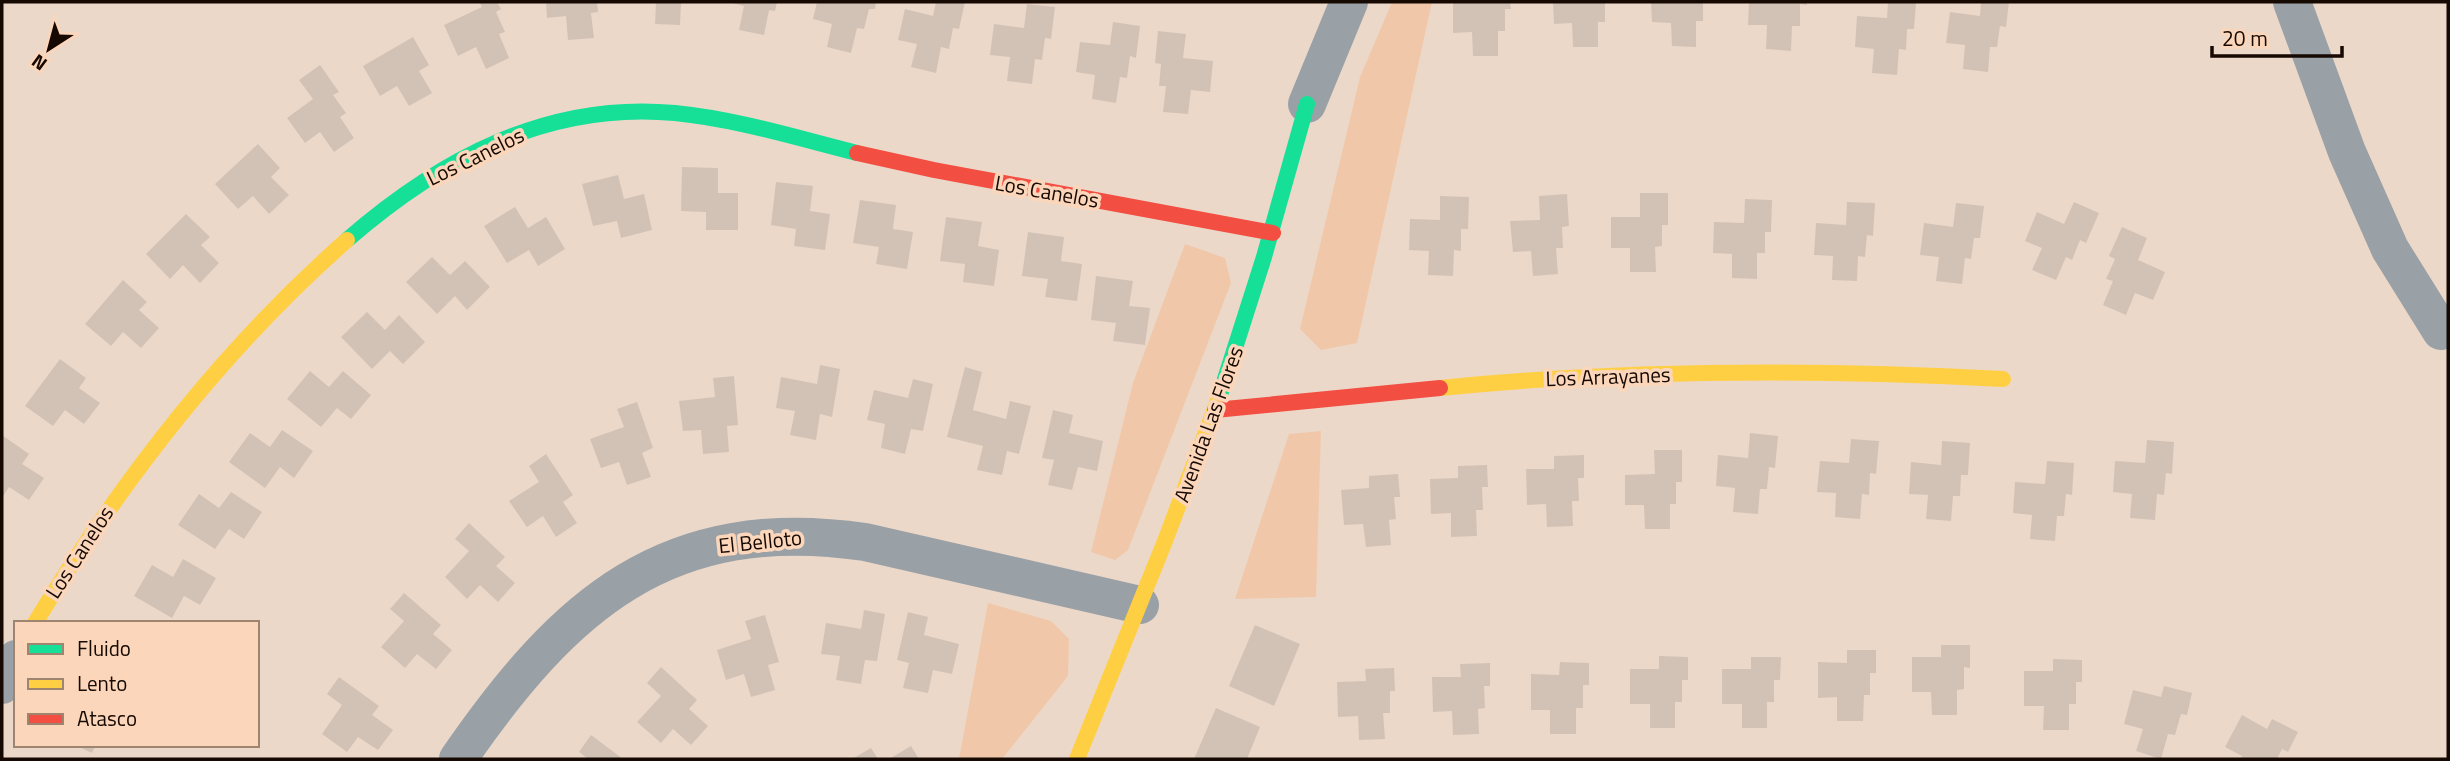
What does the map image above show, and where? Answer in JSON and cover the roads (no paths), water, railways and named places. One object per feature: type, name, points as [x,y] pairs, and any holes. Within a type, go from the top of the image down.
[{"type":"street","name":"Avenida Las Flores","points":[[1307,104],[1319,2]]},
{"type":"street","name":"Avenida Las Flores","points":[[1077,759],[1215,410],[1273,233],[1307,104],[1349,2]]},
{"type":"street","points":[[2292,2],[2347,152],[2379,225],[2390,249],[2441,331]]},
{"type":"street","name":"Los Canelos","points":[[36,621],[69,565],[146,455],[205,381],[261,321],[319,265],[389,204],[457,160],[523,131],[558,121],[602,114],[646,112],[690,115],[732,122],[906,164],[1273,233]]},
{"type":"street","name":"Los Arrayanes","points":[[1215,410],[1529,379],[1639,374],[1878,373],[2003,379]]},
{"type":"street","name":"El Belloto","points":[[458,759],[512,687],[579,617],[641,572],[677,556],[713,545],[788,535],[840,538],[1140,605]]},
{"type":"street","points":[[2,685],[14,663]]},
{"type":"street","name":"Avenida Las Flores","points":[[1064,759],[1086,736]]}]
